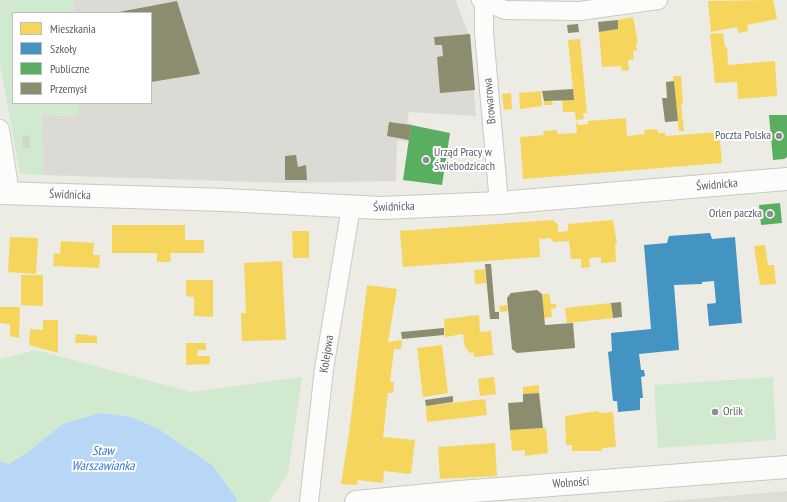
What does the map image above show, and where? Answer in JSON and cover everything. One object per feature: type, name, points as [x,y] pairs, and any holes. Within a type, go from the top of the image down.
[{"type":"street","points":[[482,1],[505,10],[580,12],[658,0]]},
{"type":"street","name":"Browarowa","points":[[482,1],[499,203]]},
{"type":"street","points":[[0,128],[5,193]]},
{"type":"street","name":"Świdnicka","points":[[5,193],[225,200],[381,208],[499,203],[787,179]]},
{"type":"street","name":"Kolejowa","points":[[309,502],[324,369],[351,207]]},
{"type":"street","name":"Wolności","points":[[356,502],[460,492],[787,467]]},
{"type":"shaded area","points":[[73,0],[455,0],[469,34],[476,116],[409,112],[407,123],[413,124],[410,142],[397,140],[396,181],[283,183],[43,175],[42,115],[78,116],[77,104],[152,104],[152,12],[74,12]]},
{"type":"shaded area","points":[[787,491],[787,502],[657,502]]},
{"type":"green space","points":[[0,0],[73,0],[74,12],[12,12],[12,104],[77,104],[78,116],[42,115],[43,175],[20,174],[0,64]]},
{"type":"green space","points":[[36,350],[191,392],[302,377],[288,473],[269,502],[0,502],[0,359]]},
{"type":"green space","name":"Orlik","points":[[773,377],[776,440],[658,448],[654,385]]},
{"type":"water","name":"Staw Warszawianka","points":[[100,413],[131,417],[157,428],[212,465],[237,499],[236,502],[0,502],[0,462],[9,464],[28,452],[63,424]]},
{"type":"building: Mieszkania","points":[[773,0],[777,19],[747,25],[748,31],[738,33],[737,27],[711,32],[708,1]]},
{"type":"building: Mieszkania","points":[[633,17],[638,43],[636,43],[637,50],[633,51],[634,59],[628,60],[629,70],[622,71],[621,66],[602,67],[599,32],[618,29],[618,20]]},
{"type":"building: Mieszkania","points":[[723,33],[725,47],[727,47],[728,65],[775,61],[777,96],[738,99],[737,82],[715,83],[710,34]]},
{"type":"building: Mieszkania","points":[[580,39],[587,113],[583,113],[584,119],[576,120],[575,112],[563,112],[562,100],[574,100],[568,40]]},
{"type":"building: Mieszkania","points":[[673,76],[681,76],[683,104],[681,104],[684,131],[679,131]]},
{"type":"building: Mieszkania","points":[[541,91],[542,106],[520,109],[519,93]]},
{"type":"building: Mieszkania","points":[[511,93],[512,109],[504,110],[502,94]]},
{"type":"building: Mieszkania","points":[[544,101],[552,101],[553,105],[544,105]]},
{"type":"building: Mieszkania","points":[[626,118],[627,136],[645,134],[644,130],[657,129],[658,133],[665,133],[666,136],[719,132],[722,163],[523,179],[520,137],[544,135],[543,131],[557,130],[557,134],[577,133],[576,122],[578,125],[588,124],[588,121]]},
{"type":"building: Mieszkania","points":[[553,220],[558,225],[558,232],[568,231],[568,224],[613,220],[617,244],[615,244],[616,262],[601,263],[601,257],[589,258],[590,267],[581,268],[581,259],[571,259],[569,241],[554,242],[550,238],[541,239],[539,237],[540,257],[403,267],[400,231]]},
{"type":"building: Mieszkania","points":[[112,225],[185,225],[185,240],[204,240],[204,253],[170,253],[171,262],[157,262],[157,253],[112,253]]},
{"type":"building: Mieszkania","points":[[292,231],[309,231],[309,258],[293,258]]},
{"type":"building: Mieszkania","points":[[10,237],[38,238],[36,274],[8,272]]},
{"type":"building: Mieszkania","points":[[61,241],[94,243],[93,255],[100,255],[99,268],[53,266],[54,253],[60,254]]},
{"type":"building: Mieszkania","points":[[765,245],[768,265],[774,265],[776,284],[760,285],[754,246]]},
{"type":"building: Mieszkania","points":[[282,261],[286,340],[242,341],[241,313],[246,313],[244,263]]},
{"type":"building: Mieszkania","points":[[485,269],[486,283],[475,284],[474,270]]},
{"type":"building: Mieszkania","points":[[21,275],[43,275],[43,306],[21,305]]},
{"type":"building: Mieszkania","points":[[186,280],[213,280],[213,317],[194,316],[194,297],[186,296]]},
{"type":"building: Mieszkania","points":[[367,285],[397,289],[388,342],[402,340],[401,349],[394,349],[390,382],[394,382],[393,393],[388,393],[383,437],[415,440],[411,474],[384,471],[383,483],[358,480],[357,485],[341,484],[349,433]]},
{"type":"building: Mieszkania","points":[[542,294],[549,294],[551,304],[556,304],[556,308],[551,309],[552,317],[544,318]]},
{"type":"building: Mieszkania","points":[[611,303],[613,318],[567,323],[565,308]]},
{"type":"building: Mieszkania","points":[[507,305],[508,311],[500,312],[499,306]]},
{"type":"building: Mieszkania","points":[[0,307],[20,307],[19,338],[10,336],[10,324],[0,323]]},
{"type":"building: Mieszkania","points":[[479,315],[480,332],[491,331],[493,355],[474,357],[473,352],[470,353],[465,347],[463,334],[445,337],[444,319]]},
{"type":"building: Mieszkania","points":[[43,320],[58,320],[58,353],[29,345],[30,329],[43,330]]},
{"type":"building: Mieszkania","points":[[76,334],[97,336],[97,343],[75,343]]},
{"type":"building: Mieszkania","points":[[186,343],[206,343],[206,350],[198,350],[197,356],[210,356],[210,364],[186,365]]},
{"type":"building: Mieszkania","points":[[442,345],[448,393],[423,397],[417,348]]},
{"type":"building: Mieszkania","points":[[494,377],[496,394],[480,396],[478,379]]},
{"type":"building: Mieszkania","points":[[539,385],[539,393],[523,394],[523,387]]},
{"type":"building: Mieszkania","points":[[485,399],[487,415],[427,422],[426,406]]},
{"type":"building: Mieszkania","points":[[598,411],[599,413],[613,412],[616,447],[602,448],[602,451],[572,451],[572,445],[566,445],[565,416]]},
{"type":"building: Mieszkania","points":[[546,428],[548,453],[525,456],[525,450],[512,451],[510,430]]},
{"type":"building: Mieszkania","points":[[495,443],[497,476],[440,479],[438,447]]},
{"type":"building: Szkoły","points":[[710,233],[712,239],[735,237],[742,323],[709,326],[707,304],[716,303],[714,281],[702,282],[702,284],[674,285],[679,350],[639,354],[641,370],[644,370],[645,376],[641,377],[643,398],[640,398],[640,410],[618,412],[617,401],[613,401],[608,352],[612,351],[611,333],[651,329],[644,245],[667,243],[669,236]]},
{"type":"building: Publiczne","name":"Poczta Polska","points":[[769,115],[787,115],[787,157],[784,159],[773,160]]},
{"type":"building: Publiczne","name":"Urząd Pracy w Świebodzicach","points":[[411,125],[450,133],[442,185],[403,180]]},
{"type":"building: Publiczne","name":"Orlen paczka","points":[[780,203],[782,223],[761,225],[759,205]]},
{"type":"building: Przemysł","points":[[177,1],[200,74],[152,82],[152,12],[119,12]]},
{"type":"building: Przemysł","points":[[618,20],[618,29],[599,32],[598,22]]},
{"type":"building: Przemysł","points":[[578,24],[579,32],[568,33],[567,25]]},
{"type":"building: Przemysł","points":[[470,34],[475,90],[440,93],[437,57],[443,56],[442,45],[435,45],[434,37]]},
{"type":"building: Przemysł","points":[[674,81],[678,121],[665,122],[662,98],[667,98],[666,82]]},
{"type":"building: Przemysł","points":[[573,89],[574,100],[544,101],[542,91]]},
{"type":"building: Przemysł","points":[[389,122],[411,125],[409,140],[387,136]]},
{"type":"building: Przemysł","points":[[296,155],[298,167],[306,165],[307,180],[285,180],[285,156]]},
{"type":"building: Przemysł","points":[[485,264],[491,264],[495,312],[499,312],[499,319],[490,319]]},
{"type":"building: Przemysł","points":[[537,290],[542,294],[545,325],[573,323],[575,348],[517,353],[512,349],[507,298],[511,293]]},
{"type":"building: Przemysł","points":[[621,302],[622,317],[613,318],[611,303]]},
{"type":"building: Przemysł","points":[[444,328],[444,335],[402,339],[401,332]]},
{"type":"building: Przemysł","points":[[539,393],[543,428],[510,430],[508,403],[523,402],[523,394]]},
{"type":"building: Przemysł","points":[[453,396],[453,402],[426,406],[425,400]]},
{"type":"building: Inne","points":[[29,135],[30,148],[23,148],[22,136]]},
{"type":"place","name":"Poczta Polska","points":[[779,136]]},
{"type":"place","name":"Urząd Pracy w Świebodzicach","points":[[426,160]]},
{"type":"place","name":"Orlen paczka","points":[[770,214]]},
{"type":"place","name":"Orlik","points":[[715,412]]}]
